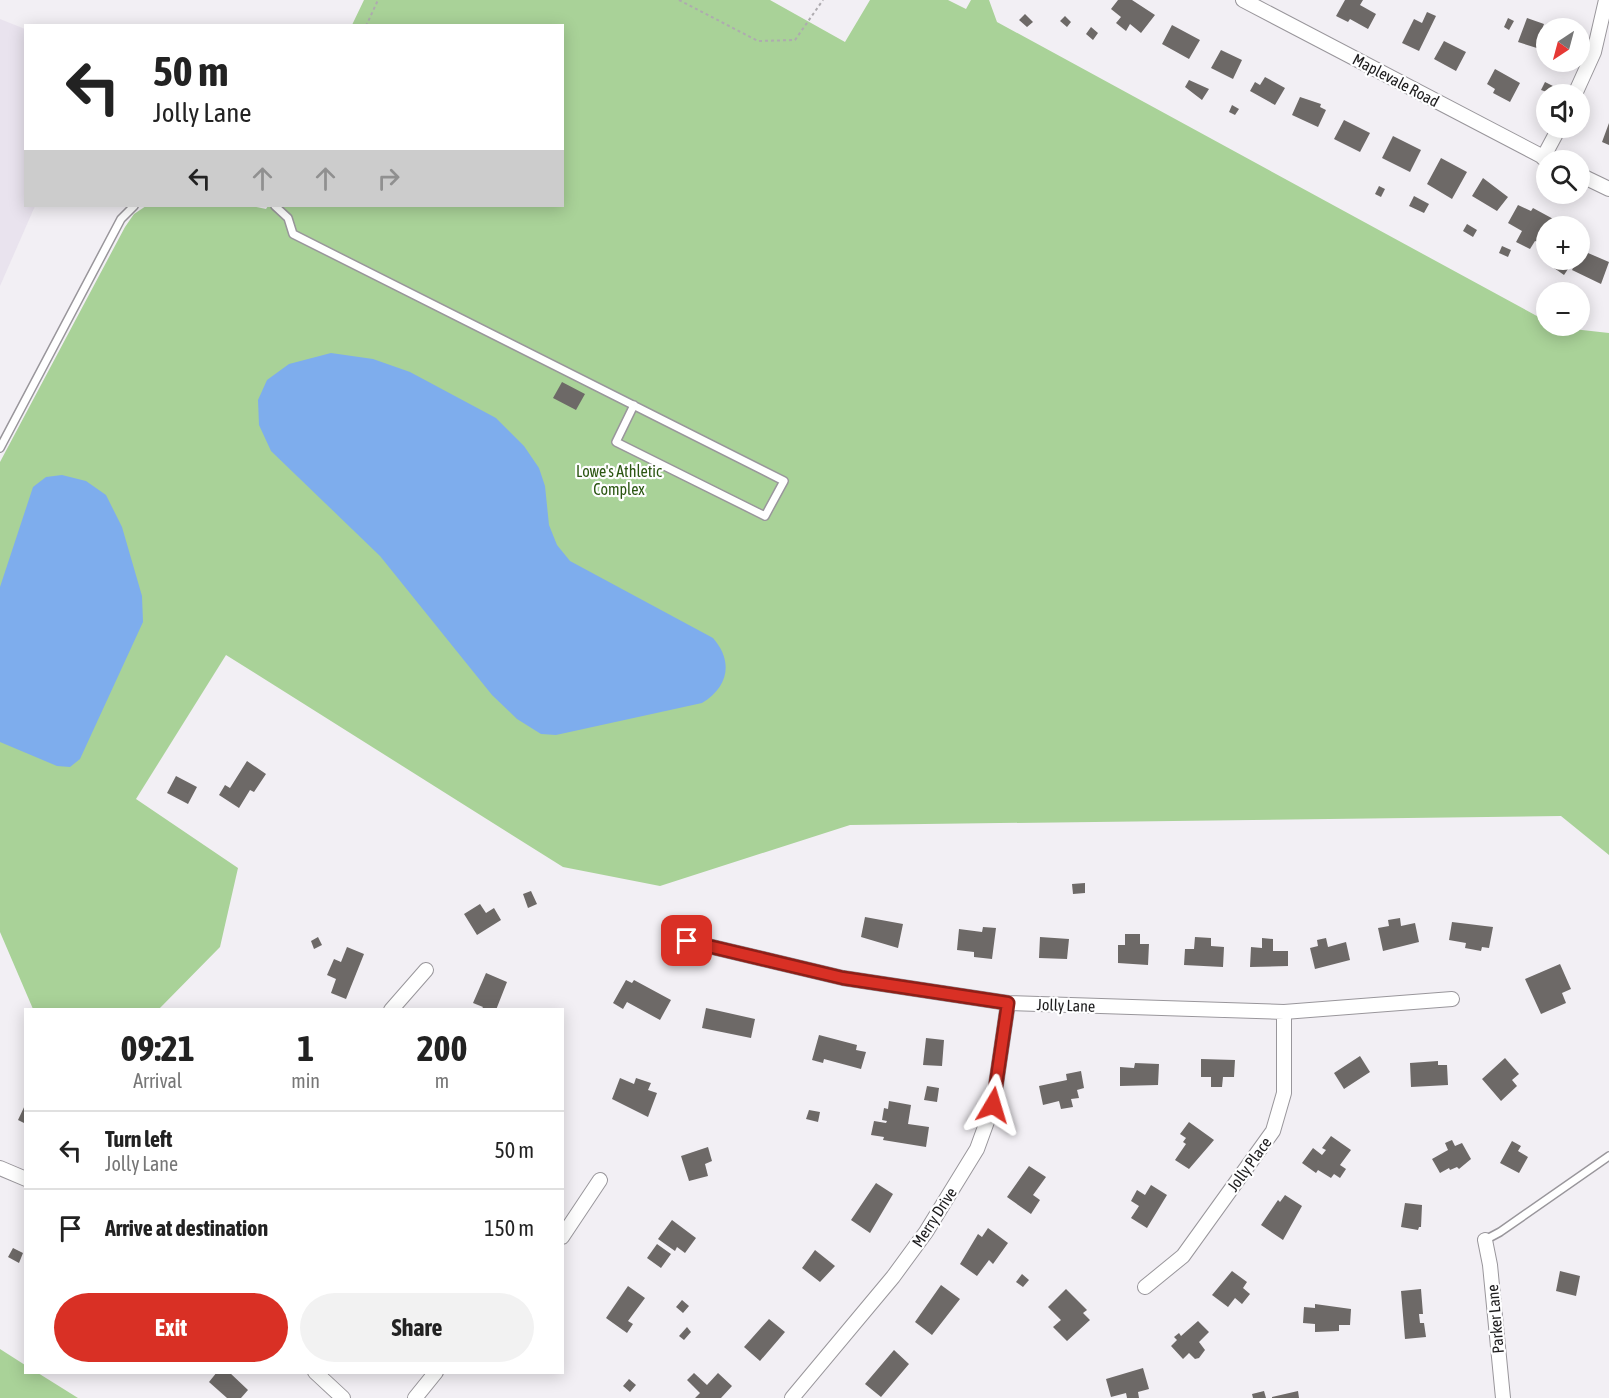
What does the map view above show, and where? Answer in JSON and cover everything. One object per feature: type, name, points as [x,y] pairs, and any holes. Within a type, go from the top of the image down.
[{"type":"street","name":"Maplevale Road","points":[[1243,0],[1536,154]]},
{"type":"street","points":[[1580,84],[1594,52],[1606,0]]},
{"type":"street","points":[[1590,180],[1609,189]]},
{"type":"street","name":"Jolly Lane","points":[[687,941],[843,978],[1008,1003],[1284,1012],[1452,999]]},
{"type":"street","points":[[394,1008],[426,970]]},
{"type":"street","name":"Merry Drive","points":[[792,1398],[893,1277],[926,1232],[977,1149],[993,1105],[1008,1003]]},
{"type":"street","name":"Jolly Place","points":[[1144,1287],[1183,1256],[1273,1131],[1284,1093],[1284,1012]]},
{"type":"street","points":[[0,1168],[24,1178]]},
{"type":"street","points":[[564,1234],[600,1180]]},
{"type":"street","name":"Parker Lane","points":[[1485,1240],[1490,1265],[1503,1398]]},
{"type":"street","points":[[317,1374],[343,1398]]},
{"type":"street","points":[[415,1398],[434,1374]]},
{"type":"lane","points":[[0,447],[121,219],[133,207]]},
{"type":"lane","points":[[276,207],[288,218],[293,234],[634,405],[784,481],[765,516],[616,442],[634,405]]},
{"type":"lane","points":[[1485,1240],[1609,1156]]},
{"type":"path","points":[[367,24],[378,0]]},
{"type":"path","points":[[679,0],[758,41],[795,40],[823,0]]},
{"type":"shaded area","points":[[0,19],[24,29],[24,207],[35,207],[0,286]]},
{"type":"green space","name":"Lowe's Athletic Complex","points":[[364,0],[770,0],[845,42],[870,0],[948,0],[966,9],[971,0],[989,0],[997,22],[1536,316],[1536,336],[1590,336],[1590,331],[1609,333],[1609,855],[1561,816],[850,825],[660,886],[563,867],[226,655],[136,799],[238,868],[220,947],[160,1008],[33,1008],[0,932],[0,462],[125,227],[134,214],[144,207],[257,207],[266,209],[267,207],[564,207],[564,24],[352,24]]},
{"type":"green space","points":[[0,1349],[24,1364],[24,1374],[40,1374],[78,1398],[0,1398]]},
{"type":"water","points":[[331,353],[373,359],[410,372],[496,418],[524,446],[539,468],[545,486],[549,525],[557,545],[570,561],[713,638],[720,647],[726,665],[725,673],[718,689],[711,697],[702,703],[556,735],[541,734],[517,719],[492,695],[380,556],[271,451],[259,425],[258,400],[267,380],[289,364]]},
{"type":"water","points":[[62,475],[86,481],[106,495],[122,527],[142,596],[143,622],[80,759],[70,767],[57,766],[0,742],[0,587],[33,487],[46,477]]},
{"type":"building","points":[[1118,0],[1132,0],[1155,15],[1141,33],[1130,24],[1126,31],[1116,23],[1121,17],[1111,9]]},
{"type":"building","points":[[1345,0],[1363,0],[1360,5],[1376,14],[1368,29],[1350,19],[1348,22],[1336,16]]},
{"type":"building","points":[[1427,12],[1436,16],[1419,51],[1402,43],[1414,19],[1422,23]]},
{"type":"building","points":[[1025,14],[1033,22],[1027,27],[1019,20]]},
{"type":"building","points":[[1065,16],[1071,22],[1067,27],[1060,21]]},
{"type":"building","points":[[1508,18],[1514,21],[1509,30],[1504,27]]},
{"type":"building","points":[[1527,18],[1536,21],[1536,48],[1518,42]]},
{"type":"building","points":[[1172,25],[1200,40],[1189,59],[1162,44]]},
{"type":"building","points":[[1091,27],[1098,33],[1093,40],[1086,34]]},
{"type":"building","points":[[1444,41],[1466,52],[1456,71],[1434,59]]},
{"type":"building","points":[[1221,50],[1242,60],[1233,79],[1211,68]]},
{"type":"building","points":[[1495,69],[1520,83],[1510,102],[1493,93],[1495,89],[1487,84]]},
{"type":"building","points":[[1265,77],[1285,88],[1275,105],[1250,91],[1255,82],[1260,85]]},
{"type":"building","points":[[1189,80],[1209,89],[1202,100],[1185,87]]},
{"type":"building","points":[[1300,97],[1321,104],[1320,107],[1326,110],[1318,127],[1292,115]]},
{"type":"building","points":[[1232,105],[1239,109],[1235,115],[1229,112]]},
{"type":"building","points":[[1344,120],[1370,133],[1360,152],[1334,139]]},
{"type":"building","points":[[1609,123],[1609,145],[1602,142]]},
{"type":"building","points":[[1393,136],[1421,150],[1410,172],[1382,158]]},
{"type":"building","points":[[1441,158],[1467,172],[1452,199],[1427,184]]},
{"type":"building","points":[[1483,178],[1508,197],[1497,211],[1472,196]]},
{"type":"building","points":[[1379,186],[1385,189],[1381,197],[1375,194]]},
{"type":"building","points":[[1414,196],[1429,204],[1424,213],[1409,206]]},
{"type":"building","points":[[1518,205],[1531,211],[1533,208],[1548,216],[1536,216],[1536,241],[1530,249],[1516,242],[1522,231],[1508,223]]},
{"type":"building","points":[[1467,224],[1477,230],[1473,237],[1463,231]]},
{"type":"building","points":[[1502,246],[1511,250],[1508,257],[1499,253]]},
{"type":"building","points":[[1590,254],[1609,262],[1601,284],[1572,270],[1590,270]]},
{"type":"building","points":[[1557,270],[1567,270],[1564,275]]},
{"type":"building","points":[[562,382],[585,394],[576,410],[553,398]]},
{"type":"building","points":[[247,761],[266,774],[254,792],[250,790],[239,808],[219,795],[225,785],[230,788]]},
{"type":"building","points":[[176,776],[197,787],[188,804],[167,793]]},
{"type":"building","points":[[1085,883],[1085,893],[1073,894],[1072,884]]},
{"type":"building","points":[[531,891],[537,904],[528,908],[523,894]]},
{"type":"building","points":[[480,904],[486,913],[494,908],[501,920],[477,935],[464,914]]},
{"type":"building","points":[[865,917],[903,924],[898,948],[861,937]]},
{"type":"building","points":[[1400,918],[1401,926],[1415,923],[1419,942],[1383,951],[1378,928],[1389,926],[1388,920]]},
{"type":"building","points":[[1452,922],[1493,927],[1489,948],[1482,947],[1481,951],[1465,948],[1466,943],[1449,940]]},
{"type":"building","points":[[983,927],[996,928],[992,959],[974,957],[974,952],[957,950],[959,929],[982,932]]},
{"type":"building","points":[[1125,934],[1140,934],[1140,944],[1149,944],[1148,965],[1118,963],[1118,945],[1125,945]]},
{"type":"building","points":[[318,937],[322,945],[314,949],[311,941]]},
{"type":"building","points":[[1040,937],[1069,939],[1067,959],[1039,958]]},
{"type":"building","points":[[1195,937],[1211,938],[1211,946],[1224,947],[1223,967],[1184,965],[1185,949],[1194,949]]},
{"type":"building","points":[[1262,938],[1273,939],[1273,951],[1288,951],[1288,966],[1250,967],[1251,947],[1262,948]]},
{"type":"building","points":[[1326,938],[1328,947],[1346,942],[1350,960],[1315,969],[1310,948],[1318,946],[1317,940]]},
{"type":"building","points":[[347,947],[364,954],[346,999],[331,993],[336,979],[327,975],[334,959],[341,962]]},
{"type":"building","points":[[1560,964],[1571,989],[1562,993],[1566,1003],[1541,1014],[1525,979]]},
{"type":"building","points":[[486,973],[507,982],[497,1008],[482,1008],[473,1003]]},
{"type":"building","points":[[626,980],[632,983],[634,980],[671,1000],[660,1020],[627,1002],[623,1009],[613,1003]]},
{"type":"building","points":[[706,1008],[755,1019],[751,1038],[702,1028]]},
{"type":"building","points":[[819,1035],[857,1045],[856,1050],[866,1052],[861,1069],[824,1059],[823,1063],[812,1060]]},
{"type":"building","points":[[926,1038],[944,1040],[942,1066],[923,1065]]},
{"type":"building","points":[[1360,1056],[1370,1072],[1344,1089],[1334,1073]]},
{"type":"building","points":[[1505,1058],[1519,1074],[1512,1080],[1517,1086],[1501,1101],[1482,1079]]},
{"type":"building","points":[[1201,1059],[1235,1060],[1234,1077],[1223,1077],[1222,1087],[1211,1087],[1211,1077],[1201,1077]]},
{"type":"building","points":[[1438,1061],[1438,1065],[1447,1065],[1448,1085],[1411,1087],[1410,1063]]},
{"type":"building","points":[[1135,1063],[1159,1064],[1158,1085],[1120,1086],[1120,1067],[1134,1068]]},
{"type":"building","points":[[1081,1071],[1084,1088],[1077,1090],[1079,1098],[1071,1099],[1073,1107],[1061,1109],[1059,1101],[1043,1105],[1039,1086],[1067,1080],[1066,1074]]},
{"type":"building","points":[[620,1078],[634,1084],[636,1078],[651,1083],[648,1090],[657,1093],[648,1117],[612,1099]]},
{"type":"building","points":[[927,1086],[939,1088],[937,1102],[924,1100]]},
{"type":"building","points":[[889,1101],[911,1105],[908,1124],[929,1127],[926,1147],[883,1140],[884,1137],[871,1135],[874,1121],[886,1123],[887,1121],[882,1120],[884,1108],[888,1109]]},
{"type":"building","points":[[24,1107],[24,1123],[18,1120]]},
{"type":"building","points":[[809,1110],[820,1112],[818,1122],[806,1119]]},
{"type":"building","points":[[1189,1122],[1214,1140],[1189,1169],[1175,1160],[1186,1144],[1183,1142],[1186,1138],[1180,1134]]},
{"type":"building","points":[[1331,1136],[1351,1150],[1340,1165],[1346,1169],[1340,1178],[1334,1174],[1331,1178],[1318,1170],[1316,1173],[1302,1163],[1313,1148],[1322,1155],[1326,1150],[1322,1148]]},
{"type":"building","points":[[1452,1140],[1455,1146],[1462,1143],[1471,1159],[1459,1169],[1457,1167],[1450,1170],[1449,1168],[1440,1173],[1432,1159],[1448,1150],[1445,1143]]},
{"type":"building","points":[[1512,1141],[1521,1146],[1518,1151],[1528,1157],[1519,1173],[1500,1163]]},
{"type":"building","points":[[708,1147],[712,1161],[705,1164],[708,1176],[689,1181],[681,1156]]},
{"type":"building","points":[[1029,1166],[1046,1177],[1033,1195],[1040,1200],[1031,1214],[1007,1197]]},
{"type":"building","points":[[876,1183],[893,1194],[870,1233],[851,1220]]},
{"type":"building","points":[[1151,1185],[1167,1195],[1147,1228],[1131,1218],[1139,1206],[1131,1201],[1137,1190],[1145,1195]]},
{"type":"building","points":[[1285,1195],[1302,1206],[1283,1240],[1261,1225],[1278,1200],[1280,1202]]},
{"type":"building","points":[[1405,1203],[1422,1205],[1421,1227],[1418,1230],[1401,1227]]},
{"type":"building","points":[[672,1220],[696,1238],[685,1253],[677,1247],[675,1251],[658,1239]]},
{"type":"building","points":[[988,1228],[1008,1243],[993,1264],[989,1260],[977,1276],[960,1264],[978,1234],[982,1237]]},
{"type":"building","points":[[657,1244],[671,1254],[661,1268],[647,1258]]},
{"type":"building","points":[[13,1248],[23,1253],[19,1263],[8,1257]]},
{"type":"building","points":[[815,1250],[835,1266],[820,1282],[802,1268]]},
{"type":"building","points":[[1232,1271],[1247,1282],[1243,1288],[1250,1294],[1242,1304],[1235,1298],[1228,1307],[1212,1295]]},
{"type":"building","points":[[1560,1271],[1580,1276],[1576,1296],[1556,1291]]},
{"type":"building","points":[[1022,1274],[1029,1280],[1023,1287],[1016,1282]]},
{"type":"building","points":[[941,1285],[960,1299],[932,1335],[915,1322]]},
{"type":"building","points":[[628,1286],[645,1298],[628,1321],[633,1324],[627,1333],[606,1318]]},
{"type":"building","points":[[1066,1289],[1087,1310],[1083,1313],[1090,1320],[1067,1341],[1053,1327],[1061,1320],[1048,1307]]},
{"type":"building","points":[[1421,1289],[1423,1314],[1419,1314],[1420,1323],[1424,1323],[1426,1337],[1405,1339],[1401,1291]]},
{"type":"building","points":[[682,1300],[689,1306],[683,1313],[676,1307]]},
{"type":"building","points":[[1315,1304],[1351,1309],[1350,1325],[1339,1325],[1339,1331],[1315,1332],[1315,1324],[1303,1323],[1304,1307],[1315,1308]]},
{"type":"building","points":[[769,1319],[785,1332],[760,1361],[744,1347]]},
{"type":"building","points":[[1198,1321],[1209,1332],[1199,1342],[1205,1350],[1199,1358],[1195,1359],[1189,1353],[1183,1359],[1171,1346],[1177,1340],[1174,1337],[1179,1333],[1181,1336]]},
{"type":"building","points":[[687,1327],[691,1332],[684,1340],[679,1336]]},
{"type":"building","points":[[894,1350],[909,1364],[881,1397],[865,1384]]},
{"type":"building","points":[[1143,1368],[1149,1389],[1138,1392],[1139,1398],[1127,1398],[1126,1393],[1111,1397],[1106,1379]]},
{"type":"building","points":[[694,1373],[707,1385],[718,1373],[732,1386],[721,1398],[695,1398],[700,1393],[687,1380]]},
{"type":"building","points":[[215,1374],[231,1374],[248,1390],[241,1398],[227,1398],[209,1382]]},
{"type":"building","points":[[629,1379],[636,1385],[630,1392],[623,1386]]},
{"type":"building","points":[[1264,1391],[1266,1398],[1253,1398],[1252,1394]]},
{"type":"building","points":[[1298,1391],[1299,1398],[1272,1398],[1272,1397]]},
{"type":"route","points":[[687,941],[843,978],[1008,1003],[999,1048],[993,1105]]}]
